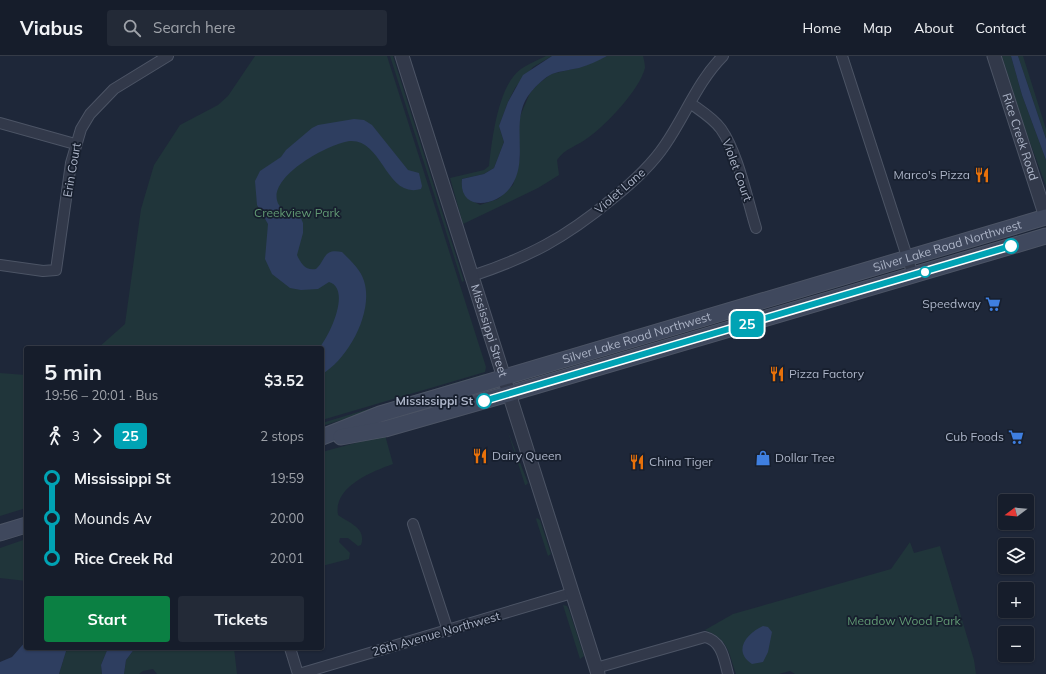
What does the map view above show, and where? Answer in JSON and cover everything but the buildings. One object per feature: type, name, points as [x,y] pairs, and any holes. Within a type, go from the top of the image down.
[{"type":"main road","name":"Silver Lake Road Northwest","points":[[324,436],[380,414],[1046,217]]},
{"type":"main road","points":[[324,440],[385,429],[1046,236]]},
{"type":"main road","points":[[0,533],[24,526]]},
{"type":"street","name":"Erin Court","points":[[0,265],[43,271],[56,270],[75,144],[90,114],[101,100],[126,80],[168,56]]},
{"type":"street","name":"Violet Lane","points":[[472,276],[516,260],[553,242],[598,211],[622,191],[656,157],[709,73],[723,56]]},
{"type":"street","points":[[842,56],[913,275]]},
{"type":"street","name":"Rice Creek Road","points":[[994,56],[1046,217]]},
{"type":"street","name":"Mississippi Street","points":[[405,57],[508,394],[597,671]]},
{"type":"street","name":"Violet Court","points":[[690,104],[712,119],[728,140],[756,228]]},
{"type":"street","points":[[0,123],[75,144]]},
{"type":"street","points":[[414,524],[448,631]]},
{"type":"street","name":"26th Avenue Northwest","points":[[298,674],[448,631],[572,593]]},
{"type":"street","points":[[597,671],[699,638],[711,638],[720,647],[728,674]]},
{"type":"street","points":[[291,650],[298,674]]},
{"type":"green space","name":"Creekview Park","points":[[255,56],[387,56],[486,367],[485,372],[324,419],[324,346],[100,346],[125,324],[141,209],[154,165],[180,125],[218,105],[228,96]]},
{"type":"green space","points":[[390,56],[393,56],[464,281],[462,282]]},
{"type":"green space","points":[[546,56],[552,56],[533,67],[515,88],[508,102],[499,126],[504,142],[494,168],[484,174],[462,179],[462,188],[466,195],[480,205],[498,199],[513,185],[520,158],[518,124],[530,93],[537,85],[551,74],[581,67],[607,56],[643,56],[645,68],[637,86],[622,106],[589,137],[560,156],[557,160],[559,175],[538,188],[463,224],[450,178],[484,170],[489,166],[494,128],[507,87],[513,77],[521,69]]},
{"type":"green space","points":[[1002,56],[1011,56],[1022,95],[1046,160],[1046,186],[1024,126]]},
{"type":"green space","points":[[1018,56],[1023,56],[1046,129],[1046,139]]},
{"type":"green space","points":[[0,373],[24,375],[24,509],[0,516]]},
{"type":"green space","points":[[484,374],[485,375],[324,425],[324,422]]},
{"type":"green space","points":[[508,432],[528,483],[526,485],[525,485]]},
{"type":"green space","points":[[385,435],[393,464],[374,471],[355,482],[341,496],[338,505],[338,515],[359,530],[362,539],[361,545],[358,546],[348,538],[340,538],[339,542],[350,553],[349,559],[324,565],[324,451]]},
{"type":"green space","points":[[537,518],[540,520],[551,554],[548,556],[536,519]]},
{"type":"green space","points":[[24,540],[24,581],[0,578],[0,548]]},
{"type":"green space","name":"Meadow Wood Park","points":[[910,542],[914,553],[940,546],[974,660],[976,674],[795,674],[790,671],[779,674],[736,674],[729,653],[723,642],[705,630],[733,614],[891,569]]},
{"type":"green space","points":[[563,605],[567,606],[569,610],[584,656],[580,659]]},
{"type":"green space","points":[[66,650],[107,650],[101,665],[102,674],[59,674]]},
{"type":"green space","points":[[134,650],[234,650],[237,674],[157,674],[153,669],[143,671],[139,674],[124,674],[126,660]]},
{"type":"water","points":[[552,56],[607,56],[583,67],[549,75],[531,92],[524,103],[521,114],[519,162],[517,174],[512,185],[498,198],[489,202],[473,202],[466,197],[462,190],[462,179],[484,174],[494,168],[504,142],[499,126],[508,102],[523,75]]},
{"type":"water","points":[[1011,56],[1018,56],[1046,139],[1046,160],[1022,95]]},
{"type":"water","points":[[354,119],[364,120],[372,125],[408,170],[419,173],[422,186],[421,189],[409,190],[400,185],[392,178],[370,149],[361,143],[350,141],[340,143],[314,155],[289,174],[280,184],[277,195],[279,205],[286,211],[300,216],[303,223],[303,233],[297,255],[302,264],[309,269],[316,269],[328,253],[336,251],[342,252],[358,269],[364,281],[366,293],[365,306],[362,320],[356,334],[341,358],[324,373],[324,346],[320,346],[333,324],[339,303],[339,294],[336,286],[329,282],[318,289],[301,290],[290,288],[272,274],[265,259],[268,224],[257,205],[255,181],[260,171],[281,157],[286,150],[312,128],[318,125]]},
{"type":"water","points":[[763,626],[768,627],[772,632],[768,652],[763,662],[752,664],[746,659],[742,648],[747,638]]},
{"type":"water","points":[[24,643],[24,650],[66,650],[59,674],[0,674],[0,662],[12,657]]},
{"type":"water","points":[[107,650],[134,650],[126,660],[124,674],[102,674],[101,665]]},
{"type":"bus line","name":"25","points":[[484,401],[1011,246]]},
{"type":"place","name":"Marco's Pizza","points":[[982,175]]},
{"type":"place","name":"Speedway","points":[[993,304]]},
{"type":"place","name":"Pizza Factory","points":[[777,374]]},
{"type":"place","name":"Mississippi St","points":[[484,401]]},
{"type":"place","name":"Cub Foods","points":[[1016,437]]},
{"type":"place","name":"Dairy Queen","points":[[480,456]]},
{"type":"place","name":"Dollar Tree","points":[[763,458]]},
{"type":"place","name":"China Tiger","points":[[637,462]]}]
